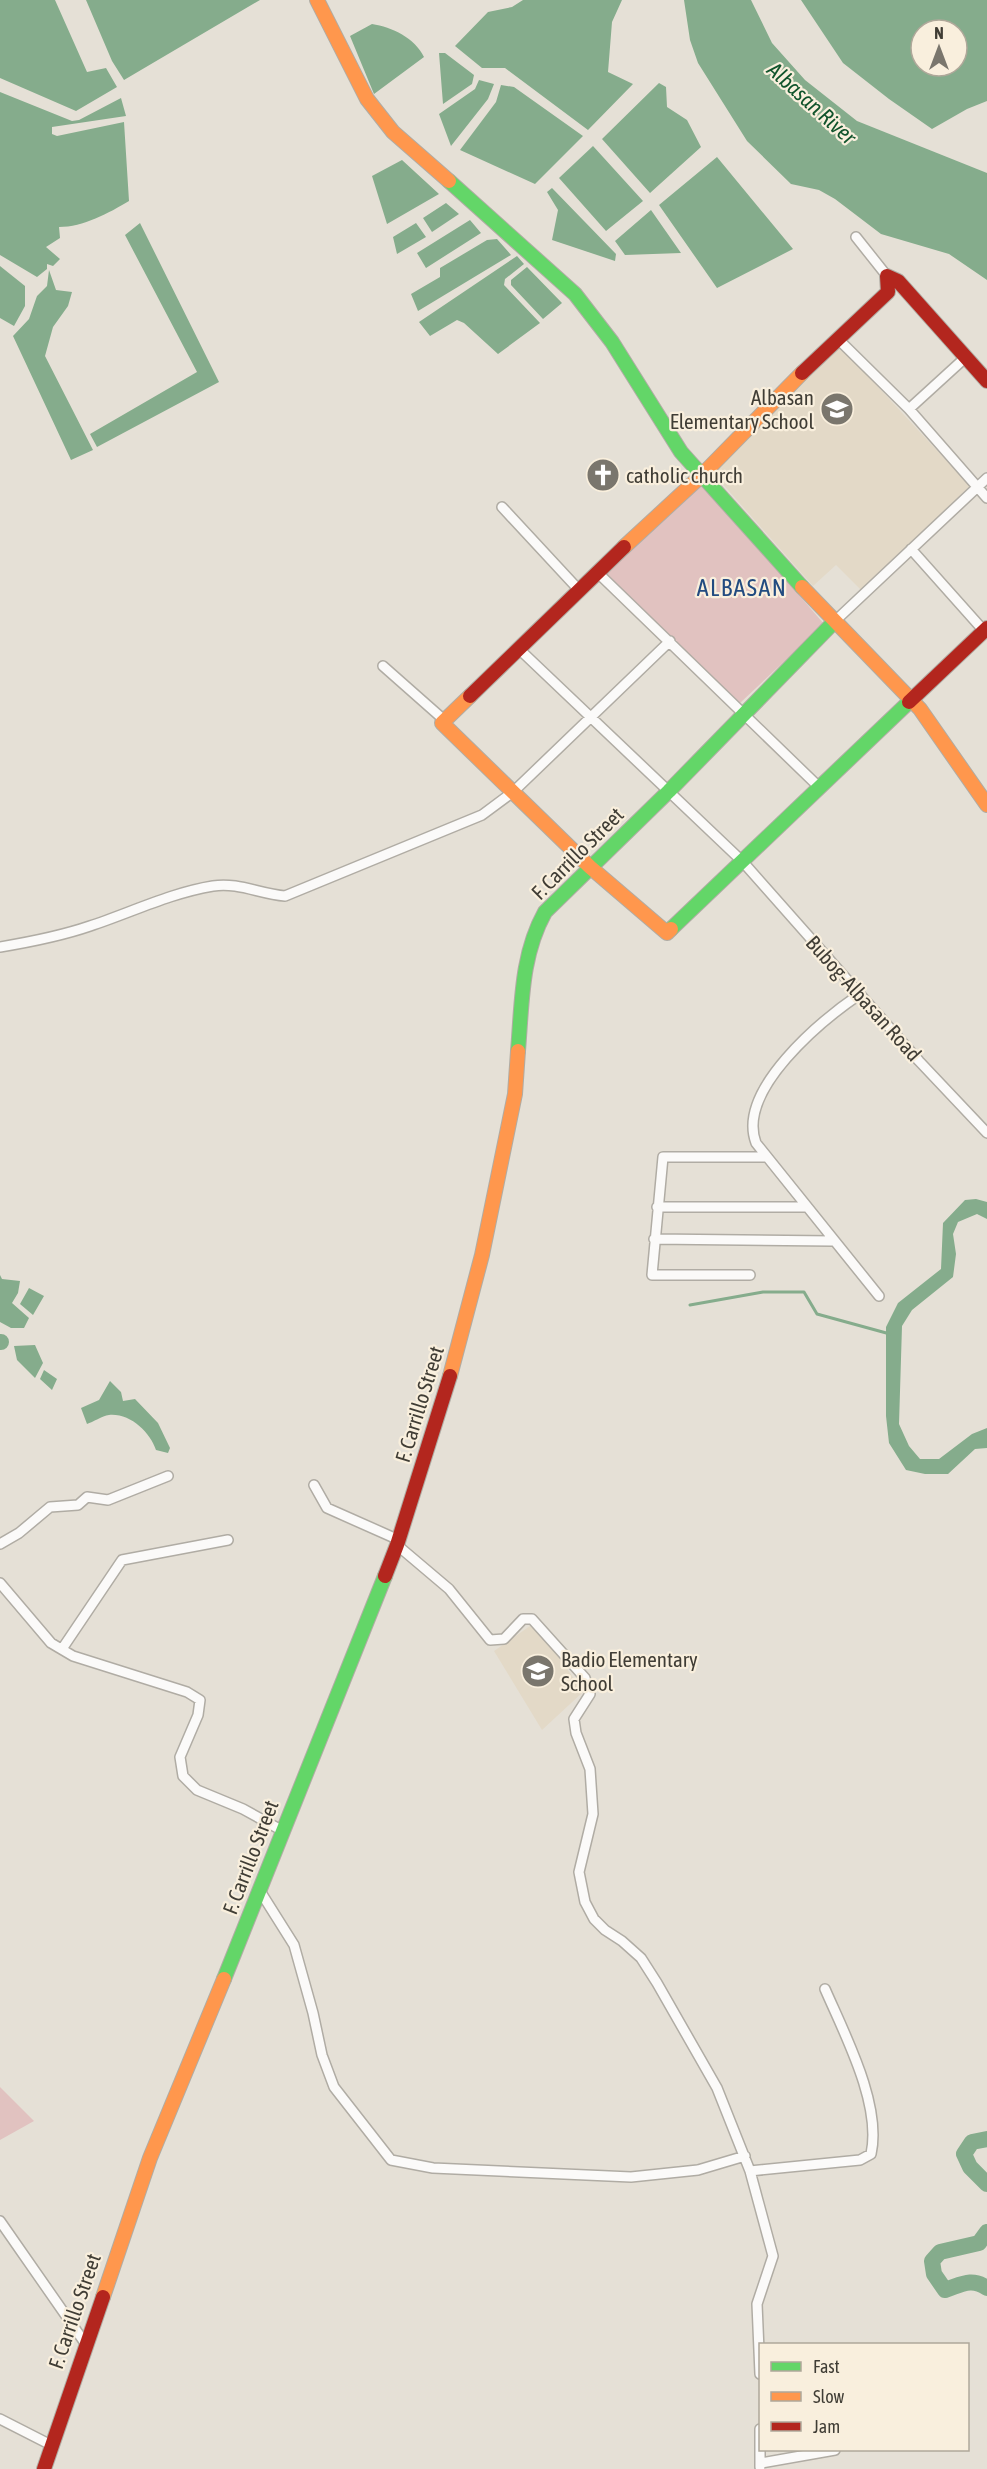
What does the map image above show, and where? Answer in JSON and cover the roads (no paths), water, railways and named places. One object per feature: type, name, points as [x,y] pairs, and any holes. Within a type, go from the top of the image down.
[{"type":"street","points":[[317,0],[368,99],[393,132],[545,265],[574,294],[612,342],[681,452],[834,622],[920,709],[987,805]]},
{"type":"street","points":[[443,719],[702,475],[888,292],[887,276],[876,259],[856,237]]},
{"type":"street","points":[[887,276],[898,281],[987,381]]},
{"type":"street","points":[[838,339],[909,409],[987,498]]},
{"type":"street","points":[[909,409],[966,357]]},
{"type":"street","name":"F. Carrillo Street","points":[[44,2469],[85,2343],[150,2158],[260,1891],[398,1543],[453,1368],[482,1256],[514,1094],[526,959],[535,930],[545,912],[669,791],[834,622],[987,478]]},
{"type":"street","points":[[502,507],[579,590]]},
{"type":"street","points":[[383,666],[443,719],[442,723],[446,728],[590,867],[667,933],[986,630],[911,549]]},
{"type":"street","points":[[597,572],[820,788]]},
{"type":"street","points":[[0,947],[88,927],[180,895],[214,886],[235,885],[269,895],[285,896],[467,823],[513,792],[670,641]]},
{"type":"street","name":"Bubog-Albasan Road","points":[[518,648],[743,862],[987,1133]]},
{"type":"street","points":[[860,994],[806,1036],[766,1086],[756,1105],[753,1130],[756,1143],[879,1296]]},
{"type":"street","points":[[750,1275],[652,1275],[663,1157],[767,1157]]},
{"type":"street","points":[[657,1207],[806,1207]]},
{"type":"street","points":[[654,1239],[834,1241]]},
{"type":"street","points":[[0,1544],[19,1533],[50,1507],[78,1504],[87,1497],[108,1500],[168,1476]]},
{"type":"street","points":[[314,1485],[327,1508],[398,1543],[449,1589],[490,1640],[504,1639],[523,1618],[532,1620],[585,1678],[590,1694],[574,1719],[576,1733],[590,1768],[593,1814],[579,1872],[585,1902],[594,1920],[641,1959],[657,1983],[717,2088],[745,2156],[773,2256],[757,2304],[759,2351]]},
{"type":"street","points":[[62,1649],[122,1560],[228,1540]]},
{"type":"street","points":[[0,1583],[51,1643],[73,1656],[187,1692],[200,1700],[198,1715],[180,1757],[183,1776],[196,1790],[243,1809],[283,1831]]},
{"type":"street","points":[[260,1891],[294,1945],[314,2013],[322,2055],[334,2087],[391,2160],[433,2168],[631,2177],[698,2170],[745,2156]]},
{"type":"street","points":[[750,2171],[860,2160],[871,2154],[873,2141],[864,2079],[825,1989]]},
{"type":"street","points":[[0,2221],[85,2343]]},
{"type":"street","points":[[0,2419],[51,2445]]},
{"type":"street","points":[[760,2466],[830,2451]]},
{"type":"water","points":[[0,0],[55,0],[87,72],[106,68],[117,87],[76,111],[0,78]]},
{"type":"water","points":[[86,0],[260,0],[124,80],[112,61]]},
{"type":"water","points":[[523,0],[622,0],[612,22],[608,72],[633,84],[588,130],[505,68],[482,68],[455,46],[488,12],[512,7]]},
{"type":"water","name":"Albasan River","points":[[684,0],[751,0],[772,43],[805,80],[857,121],[987,173],[987,280],[949,254],[881,234],[835,199],[819,190],[791,184],[747,141],[698,63],[690,40]]},
{"type":"water","points":[[801,0],[987,0],[987,101],[967,109],[932,129],[843,63]]},
{"type":"water","points":[[372,24],[402,34],[415,44],[424,57],[374,94],[350,36]]},
{"type":"water","points":[[439,53],[445,53],[474,75],[472,84],[443,104]]},
{"type":"water","points":[[479,80],[494,84],[488,99],[451,146],[439,114],[475,89]]},
{"type":"water","points":[[659,83],[666,87],[667,107],[687,120],[701,147],[650,193],[602,139]]},
{"type":"water","points":[[501,85],[514,87],[583,136],[535,184],[460,150],[496,102]]},
{"type":"water","points":[[0,92],[72,121],[79,120],[121,98],[126,116],[52,127],[52,134],[57,136],[124,122],[129,201],[86,222],[59,227],[60,238],[46,247],[60,259],[53,266],[47,264],[47,269],[37,277],[0,255]]},
{"type":"water","points":[[593,146],[643,201],[606,231],[559,178]]},
{"type":"water","points":[[717,157],[793,249],[717,288],[659,205]]},
{"type":"water","points":[[402,160],[439,194],[387,224],[372,176]]},
{"type":"water","points":[[552,188],[616,254],[615,261],[552,240],[558,210],[547,192]]},
{"type":"water","points":[[446,203],[459,214],[432,232],[423,218]]},
{"type":"water","points":[[651,210],[681,253],[625,255],[615,241]]},
{"type":"water","points":[[470,220],[481,233],[426,268],[417,253]]},
{"type":"water","points":[[140,223],[219,382],[97,447],[90,434],[197,372],[125,235]]},
{"type":"water","points":[[416,223],[426,237],[397,254],[393,237]]},
{"type":"water","points":[[497,239],[511,255],[418,311],[411,294],[440,277],[440,268],[487,240]]},
{"type":"water","points":[[517,256],[524,264],[505,279],[504,285],[540,323],[498,354],[464,323],[457,320],[430,336],[419,322]]},
{"type":"water","points":[[0,266],[25,286],[25,306],[14,326],[0,318]]},
{"type":"water","points":[[527,267],[562,303],[543,319],[511,285],[511,280]]},
{"type":"water","points":[[49,270],[56,290],[72,292],[68,306],[53,327],[45,356],[93,450],[71,460],[13,336],[29,319],[37,296],[47,286]]},
{"type":"water","points":[[976,1199],[987,1202],[987,1219],[977,1214],[958,1222],[953,1234],[956,1254],[953,1277],[912,1310],[902,1326],[899,1424],[909,1446],[920,1459],[939,1459],[972,1434],[987,1428],[987,1448],[975,1449],[948,1474],[925,1474],[906,1470],[889,1443],[886,1416],[886,1327],[898,1303],[941,1269],[943,1223],[965,1200]]},
{"type":"water","points":[[0,1275],[2,1279],[20,1281],[18,1293],[12,1303],[29,1318],[24,1328],[11,1328],[0,1322]]},
{"type":"water","points":[[29,1288],[44,1296],[33,1315],[20,1304]]},
{"type":"water","points":[[35,1345],[43,1363],[35,1378],[17,1360],[14,1346]]},
{"type":"water","points":[[44,1370],[57,1379],[52,1390],[40,1379]]},
{"type":"water","points":[[110,1381],[121,1392],[123,1401],[135,1399],[158,1423],[170,1448],[168,1453],[156,1450],[144,1430],[132,1420],[124,1417],[109,1415],[87,1424],[81,1408],[99,1400]]},
{"type":"waterway","points":[[690,1305],[763,1292],[804,1292],[817,1314],[890,1334]]},
{"type":"waterway","points":[[987,2139],[972,2142],[964,2154],[970,2167],[987,2184]]},
{"type":"waterway","points":[[987,2232],[979,2243],[940,2252],[932,2261],[934,2274],[945,2290],[971,2282],[987,2288]]},
{"type":"place","name":"Albasan Elementary School","points":[[837,409]]},
{"type":"place","name":"catholic church","points":[[603,475]]},
{"type":"place","name":"Badio Elementary School","points":[[538,1671]]},
{"type":"district","name":"ALBASAN","points":[[742,587]]}]
